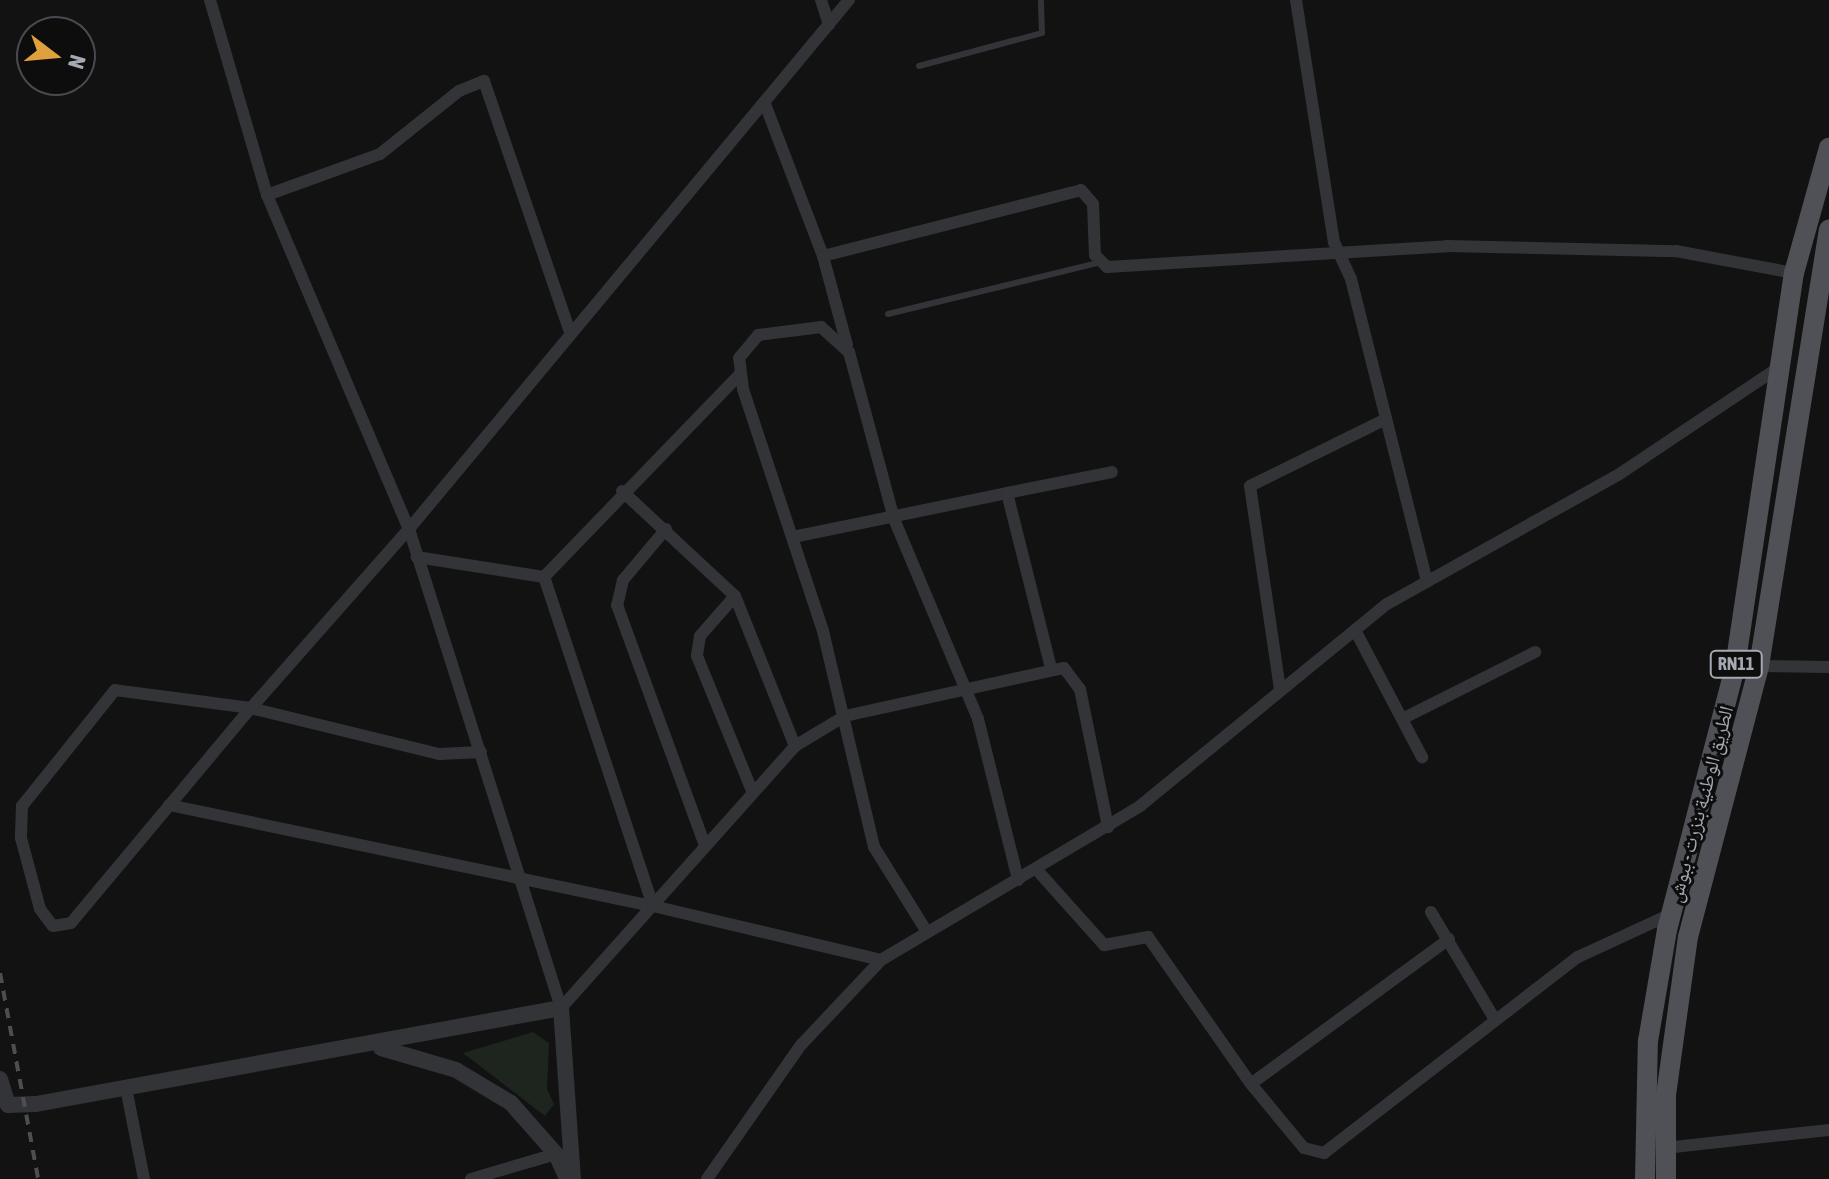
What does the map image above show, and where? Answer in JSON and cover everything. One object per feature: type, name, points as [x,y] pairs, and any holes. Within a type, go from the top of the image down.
[{"type":"main road","name":"الطريق الوطنية بنزرت - ببوش","points":[[1642,1178],[1648,1041],[1671,914],[1735,667],[1794,273],[1829,148]]},
{"type":"main road","name":"الطريق الوطنية بنزرت - ببوش","points":[[1666,1179],[1665,1148],[1688,937],[1759,666],[1829,230]]},
{"type":"street","points":[[210,0],[267,195],[409,529],[523,880],[561,1008],[573,1179]]},
{"type":"street","points":[[821,0],[829,25]]},
{"type":"street","points":[[481,752],[439,754],[251,708],[130,689],[102,700],[20,815],[50,923],[71,923],[251,708],[409,529],[849,0]]},
{"type":"street","points":[[1296,0],[1338,251],[1427,581]]},
{"type":"street","points":[[267,195],[380,154],[459,91],[484,81],[570,332]]},
{"type":"street","points":[[765,104],[823,256],[894,519],[964,687],[1018,880]]},
{"type":"street","points":[[823,256],[1081,190],[1093,204],[1098,263],[1338,251],[1627,248],[1794,273]]},
{"type":"street","points":[[849,352],[821,327],[773,331],[745,346],[739,375],[793,537],[845,716],[874,847],[927,932]]},
{"type":"street","points":[[707,1179],[819,1022],[881,960],[1108,827],[1355,630],[1427,581],[1621,473],[1781,366]]},
{"type":"street","points":[[544,577],[622,491],[739,375]]},
{"type":"street","points":[[1280,689],[1250,486],[1384,420]]},
{"type":"street","points":[[793,537],[894,519],[1112,472]]},
{"type":"street","points":[[622,491],[735,596],[795,746]]},
{"type":"street","points":[[1007,493],[1051,668]]},
{"type":"street","points":[[666,529],[623,580],[617,605],[705,846]]},
{"type":"street","points":[[417,557],[544,577]]},
{"type":"street","points":[[544,577],[653,906]]},
{"type":"street","points":[[735,596],[700,636],[697,656],[752,791]]},
{"type":"street","points":[[1355,630],[1422,757]]},
{"type":"street","points":[[1404,718],[1535,652]]},
{"type":"street","points":[[1759,666],[1829,667]]},
{"type":"street","points":[[0,1079],[4,1105],[126,1088],[561,1008],[795,746],[845,716],[964,687],[1051,668],[1077,680],[1108,827]]},
{"type":"street","points":[[169,805],[653,906],[881,960]]},
{"type":"street","points":[[1037,870],[1104,945],[1116,948],[1141,935],[1152,942],[1251,1084],[1304,1148],[1324,1153],[1578,957],[1671,914]]},
{"type":"street","points":[[1431,912],[1495,1020]]},
{"type":"street","points":[[1251,1084],[1449,939]]},
{"type":"street","points":[[361,1045],[424,1057],[485,1086],[534,1125],[556,1154],[567,1179]]},
{"type":"street","points":[[126,1088],[144,1179]]},
{"type":"street","points":[[1665,1148],[1829,1130]]},
{"type":"street","points":[[471,1179],[556,1154]]},
{"type":"lane","points":[[919,66],[1042,33],[1041,0]]},
{"type":"lane","points":[[888,314],[1098,263]]},
{"type":"shaded area","points":[[533,1032],[549,1043],[547,1089],[554,1104],[545,1116],[463,1053]]},
{"type":"railway","points":[[0,973],[38,1179]]}]
